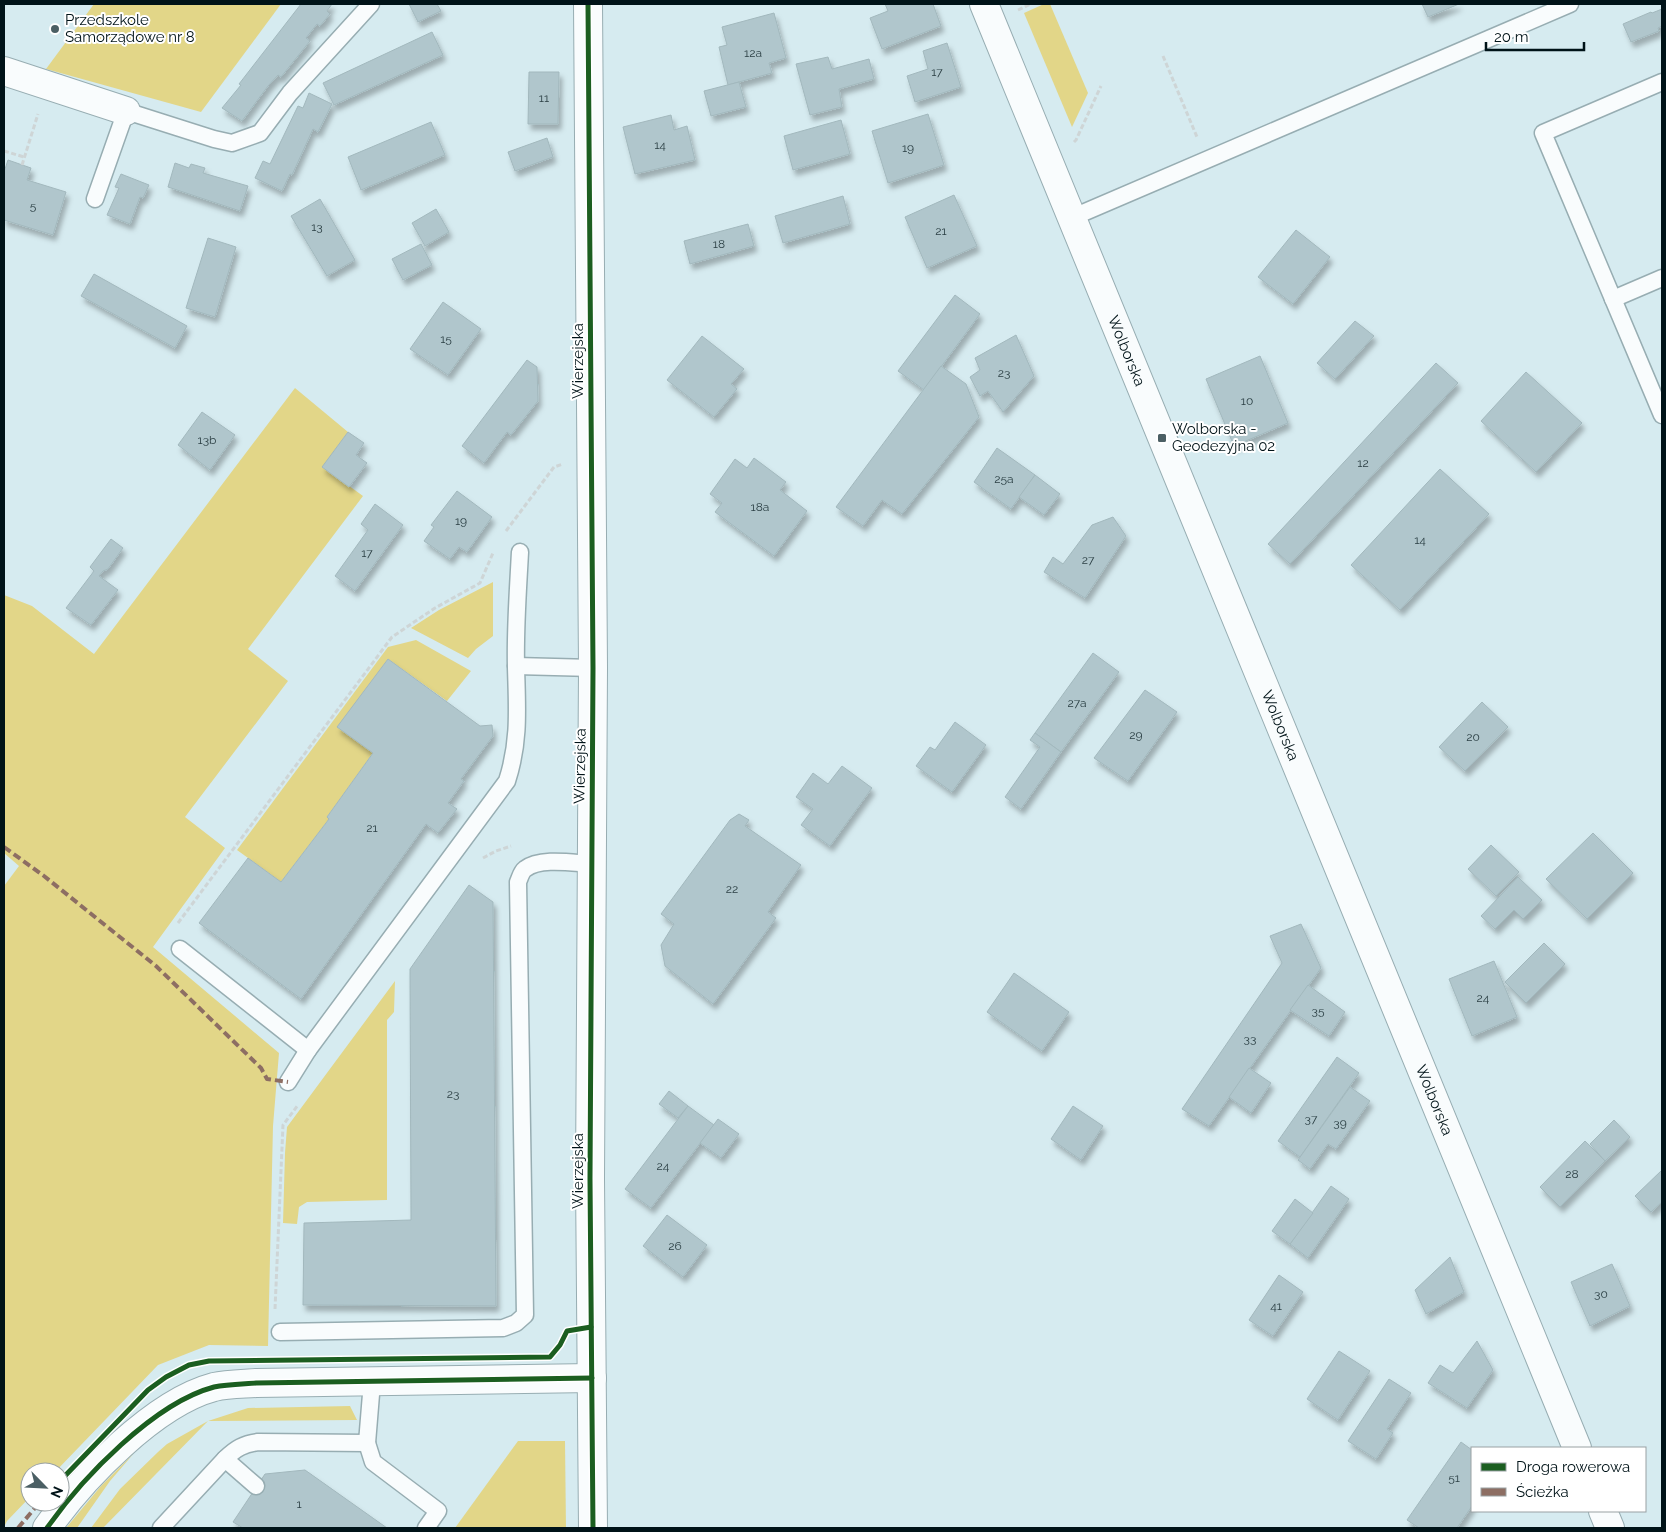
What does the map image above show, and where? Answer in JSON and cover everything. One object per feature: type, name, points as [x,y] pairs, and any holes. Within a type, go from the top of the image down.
[{"type":"street","name":"Wierzejska","points":[[588,4],[593,668],[590,1179],[593,1528]]},
{"type":"street","name":"Wolborska","points":[[984,4],[1577,1447]]},
{"type":"street","points":[[4,71],[126,111]]},
{"type":"street","points":[[47,1528],[81,1484],[142,1426],[186,1398],[214,1387],[233,1384],[592,1378]]},
{"type":"street","points":[[1603,1512],[1610,1528]]},
{"type":"lane","points":[[95,199],[126,111],[232,143],[260,133],[290,93],[372,4]]},
{"type":"lane","points":[[1071,218],[1537,10],[1570,4]]},
{"type":"lane","points":[[1662,82],[1543,133],[1662,415]]},
{"type":"lane","points":[[1613,299],[1662,278]]},
{"type":"lane","points":[[288,1082],[308,1050],[507,781],[513,762],[517,736],[516,666],[520,552]]},
{"type":"lane","points":[[516,666],[593,668]]},
{"type":"lane","points":[[280,1332],[503,1328],[516,1323],[525,1315],[518,882],[523,870],[536,863],[570,862],[591,864]]},
{"type":"lane","points":[[180,949],[308,1050]]},
{"type":"lane","points":[[372,1382],[367,1443],[373,1462],[438,1511],[426,1528]]},
{"type":"lane","points":[[161,1528],[225,1459],[243,1444],[258,1442],[367,1443]]},
{"type":"lane","points":[[225,1459],[256,1486]]},
{"type":"path","points":[[1015,11],[1031,4]]},
{"type":"path","points":[[1164,56],[1197,138]]},
{"type":"path","points":[[1071,144],[1076,140],[1101,86]]},
{"type":"path","points":[[22,165],[38,113]]},
{"type":"path","points":[[4,151],[24,157]]},
{"type":"path","points":[[504,534],[554,467],[558,465]]},
{"type":"path","points":[[180,949],[167,938],[392,637],[435,608],[480,583],[496,548]]},
{"type":"path","points":[[493,554],[495,561]]},
{"type":"path","points":[[480,860],[496,851],[518,845]]},
{"type":"path","points":[[280,1332],[274,1328],[283,1125],[300,1102]]},
{"type":"shaded area","points":[[94,4],[281,4],[201,112],[46,69]]},
{"type":"shaded area","points":[[1044,4],[1050,4],[1088,93],[1072,127],[1024,13]]},
{"type":"shaded area","points":[[295,388],[348,432],[323,467],[363,496],[248,649],[288,681],[185,817],[225,848],[153,947],[279,1053],[273,1126],[268,1346],[209,1345],[158,1365],[65,1462],[20,1462],[20,1507],[4,1527],[4,886],[19,866],[4,853],[4,595],[32,606],[94,654]]},
{"type":"shaded area","points":[[493,582],[493,636],[468,658],[411,628],[439,610]]},
{"type":"shaded area","points":[[416,640],[471,671],[447,701],[388,659],[338,727],[373,753],[327,817],[329,819],[281,882],[237,850],[388,647]]},
{"type":"shaded area","points":[[395,981],[394,1012],[387,1020],[387,1200],[307,1202],[299,1207],[297,1224],[283,1223],[287,1127]]},
{"type":"shaded area","points":[[350,1406],[357,1420],[208,1421],[248,1408]]},
{"type":"shaded area","points":[[208,1421],[103,1528],[91,1528],[120,1489],[158,1452],[167,1444]]},
{"type":"shaded area","points":[[518,1441],[565,1441],[566,1528],[455,1528]]},
{"type":"shaded area","points":[[135,1452],[110,1481],[77,1528],[66,1528],[101,1486]]},
{"type":"building","points":[[301,4],[332,4],[327,11],[330,14],[320,26],[317,24],[306,38],[310,41],[281,77],[278,75],[268,86],[242,121],[222,108]]},
{"type":"building","points":[[409,4],[437,4],[441,11],[418,22]]},
{"type":"building","points":[[885,4],[933,4],[941,26],[882,49],[870,18],[888,11]]},
{"type":"building","points":[[1422,4],[1459,4],[1428,17]]},
{"type":"building","points":[[1662,9],[1662,26],[1658,28],[1659,31],[1631,42],[1623,24]]},
{"type":"building","points":[[774,13],[786,58],[769,63],[772,73],[728,85],[719,47],[727,45],[722,27]]},
{"type":"building","points":[[432,32],[443,55],[334,105],[323,83]]},
{"type":"building","points":[[947,43],[961,87],[915,102],[907,76],[928,69],[923,51]]},
{"type":"building","points":[[828,57],[832,69],[869,59],[874,79],[839,89],[842,107],[810,115],[796,64]]},
{"type":"building","points":[[529,72],[559,72],[558,124],[528,124]]},
{"type":"building","points":[[739,82],[746,107],[711,116],[704,91]]},
{"type":"building","points":[[309,93],[332,104],[318,132],[313,129],[292,175],[290,174],[282,191],[255,178],[263,161],[270,164],[298,106],[303,108]]},
{"type":"building","points":[[928,114],[944,165],[888,183],[872,131]]},
{"type":"building","points":[[671,115],[674,130],[687,126],[695,160],[635,174],[623,127]]},
{"type":"building","points":[[841,120],[850,154],[793,170],[784,136]]},
{"type":"building","points":[[431,122],[445,155],[361,190],[348,157]]},
{"type":"building","points":[[547,138],[553,157],[515,171],[508,152]]},
{"type":"building","points":[[8,160],[31,168],[27,180],[66,192],[53,235],[4,220],[4,172]]},
{"type":"building","points":[[175,163],[189,168],[191,164],[205,168],[203,173],[248,186],[240,211],[168,187]]},
{"type":"building","points":[[121,174],[149,185],[143,198],[140,197],[130,224],[107,215],[119,188],[115,187]]},
{"type":"building","points":[[954,195],[977,246],[927,268],[905,217]]},
{"type":"building","points":[[843,196],[850,224],[783,243],[775,216]]},
{"type":"building","points":[[320,199],[355,260],[327,276],[291,216]]},
{"type":"building","points":[[436,209],[449,232],[425,246],[412,223]]},
{"type":"building","points":[[748,224],[754,246],[690,264],[684,241]]},
{"type":"building","points":[[1296,230],[1330,257],[1293,304],[1258,277]]},
{"type":"building","points":[[208,238],[236,247],[215,317],[186,308]]},
{"type":"building","points":[[421,244],[432,265],[403,280],[392,259]]},
{"type":"building","points":[[94,274],[187,326],[175,348],[81,296]]},
{"type":"building","points":[[955,295],[980,314],[924,390],[898,371]]},
{"type":"building","points":[[443,302],[481,329],[448,375],[410,349]]},
{"type":"building","points":[[1355,321],[1374,336],[1335,379],[1317,363]]},
{"type":"building","points":[[1016,335],[1034,376],[1003,412],[988,391],[980,396],[970,377],[980,370],[975,358]]},
{"type":"building","points":[[702,336],[744,369],[731,384],[737,389],[714,417],[667,380]]},
{"type":"building","points":[[1260,356],[1288,423],[1234,446],[1206,379]]},
{"type":"building","points":[[527,360],[537,367],[538,401],[511,435],[507,432],[484,463],[462,446]]},
{"type":"building","points":[[1436,363],[1458,383],[1290,564],[1268,544]]},
{"type":"building","points":[[941,366],[966,384],[979,417],[902,514],[882,500],[863,526],[836,507]]},
{"type":"building","points":[[1526,372],[1582,423],[1536,472],[1481,421]]},
{"type":"building","points":[[202,412],[235,435],[210,470],[178,445]]},
{"type":"building","points":[[348,432],[364,443],[356,455],[367,463],[349,487],[322,467]]},
{"type":"building","points":[[997,448],[1035,475],[1011,509],[974,482]]},
{"type":"building","points":[[754,458],[786,482],[780,490],[807,511],[774,556],[715,512],[722,503],[710,494],[735,459],[747,468]]},
{"type":"building","points":[[1440,469],[1489,514],[1400,610],[1351,565]]},
{"type":"building","points":[[1035,475],[1060,494],[1044,515],[1019,497]]},
{"type":"building","points":[[457,491],[492,517],[467,552],[459,547],[450,559],[424,541],[434,527],[431,525]]},
{"type":"building","points":[[375,504],[403,525],[355,591],[335,576],[368,530],[361,524]]},
{"type":"building","points":[[1113,517],[1126,536],[1085,598],[1044,572],[1053,557],[1063,564],[1092,525]]},
{"type":"building","points":[[111,539],[123,548],[108,569],[99,576],[118,590],[91,625],[66,608],[94,571],[90,567]]},
{"type":"building","points":[[1093,653],[1119,672],[1061,752],[1035,733]]},
{"type":"building","points":[[388,659],[480,726],[492,725],[493,736],[461,779],[464,781],[448,803],[457,809],[438,833],[426,824],[301,999],[199,923],[248,858],[281,882],[329,819],[327,817],[373,753],[337,727]]},
{"type":"building","points":[[1145,690],[1177,712],[1128,781],[1094,758]]},
{"type":"building","points":[[1482,702],[1508,727],[1465,771],[1439,747]]},
{"type":"building","points":[[955,722],[986,745],[952,792],[916,766],[930,747],[935,750]]},
{"type":"building","points":[[1035,733],[1061,752],[1021,809],[1005,797],[1040,747],[1030,740]]},
{"type":"building","points":[[842,766],[872,788],[830,846],[801,825],[813,809],[796,797],[813,773],[828,784]]},
{"type":"building","points":[[739,814],[749,820],[745,826],[801,865],[768,912],[776,918],[713,1004],[665,966],[661,945],[674,924],[661,914],[730,820]]},
{"type":"building","points":[[1593,833],[1633,873],[1587,919],[1546,879]]},
{"type":"building","points":[[1491,845],[1519,872],[1496,896],[1468,869]]},
{"type":"building","points":[[1518,877],[1542,900],[1523,919],[1514,910],[1495,929],[1481,916]]},
{"type":"building","points":[[469,885],[493,902],[496,1306],[303,1305],[304,1223],[411,1220],[410,969]]},
{"type":"building","points":[[1301,924],[1321,968],[1209,1126],[1182,1109],[1282,963],[1270,936]]},
{"type":"building","points":[[1544,943],[1565,964],[1526,1003],[1505,982]]},
{"type":"building","points":[[1494,961],[1517,1017],[1472,1036],[1449,979]]},
{"type":"building","points":[[1014,973],[1069,1012],[1042,1051],[987,1012]]},
{"type":"building","points":[[1308,985],[1345,1012],[1329,1036],[1290,1010]]},
{"type":"building","points":[[1337,1057],[1359,1073],[1300,1157],[1278,1141]]},
{"type":"building","points":[[1249,1068],[1271,1083],[1251,1113],[1229,1097]]},
{"type":"building","points":[[1350,1087],[1370,1101],[1336,1149],[1328,1144],[1310,1169],[1298,1160]]},
{"type":"building","points":[[669,1091],[688,1106],[678,1118],[659,1104]]},
{"type":"building","points":[[688,1106],[714,1125],[651,1208],[625,1189]]},
{"type":"building","points":[[1073,1106],[1103,1126],[1081,1160],[1051,1139]]},
{"type":"building","points":[[718,1119],[739,1134],[721,1158],[700,1143]]},
{"type":"building","points":[[1614,1120],[1630,1137],[1605,1161],[1590,1144]]},
{"type":"building","points":[[1585,1141],[1605,1161],[1560,1207],[1540,1187]]},
{"type":"building","points":[[1662,1170],[1662,1202],[1651,1212],[1635,1196]]},
{"type":"building","points":[[1331,1186],[1349,1199],[1308,1258],[1290,1244]]},
{"type":"building","points":[[1295,1199],[1313,1213],[1290,1244],[1272,1231]]},
{"type":"building","points":[[667,1215],[707,1245],[683,1277],[643,1246]]},
{"type":"building","points":[[1450,1257],[1464,1292],[1426,1314],[1415,1290]]},
{"type":"building","points":[[1612,1264],[1630,1306],[1590,1326],[1571,1282]]},
{"type":"building","points":[[1279,1275],[1303,1292],[1273,1336],[1249,1320]]},
{"type":"building","points":[[1477,1341],[1493,1370],[1467,1408],[1428,1383],[1440,1365],[1453,1373]]},
{"type":"building","points":[[1339,1351],[1370,1371],[1338,1420],[1307,1399]]},
{"type":"building","points":[[1389,1379],[1411,1393],[1387,1429],[1393,1433],[1376,1459],[1348,1441]]},
{"type":"building","points":[[1461,1442],[1471,1449],[1471,1507],[1457,1528],[1419,1528],[1407,1520]]},
{"type":"building","points":[[305,1470],[387,1528],[243,1528],[233,1522],[265,1474]]},
{"type":"marked path","points":[[4,847],[44,876],[156,966],[261,1068],[267,1079],[288,1082]]},
{"type":"marked path","points":[[18,1528],[32,1512]]},
{"type":"cycle path","points":[[588,4],[593,668],[590,1179],[593,1528]]},
{"type":"cycle path","points":[[70,1471],[148,1390],[166,1377],[189,1365],[209,1361],[550,1357],[560,1345],[567,1331],[591,1327]]},
{"type":"cycle path","points":[[47,1528],[79,1487],[144,1425],[191,1396],[214,1387],[256,1383],[592,1378]]},
{"type":"place","name":"Przedszkole Samorządowe nr 8","points":[[55,29]]},
{"type":"place","name":"Wolborska - Geodezyjna 02","points":[[1162,438]]}]
